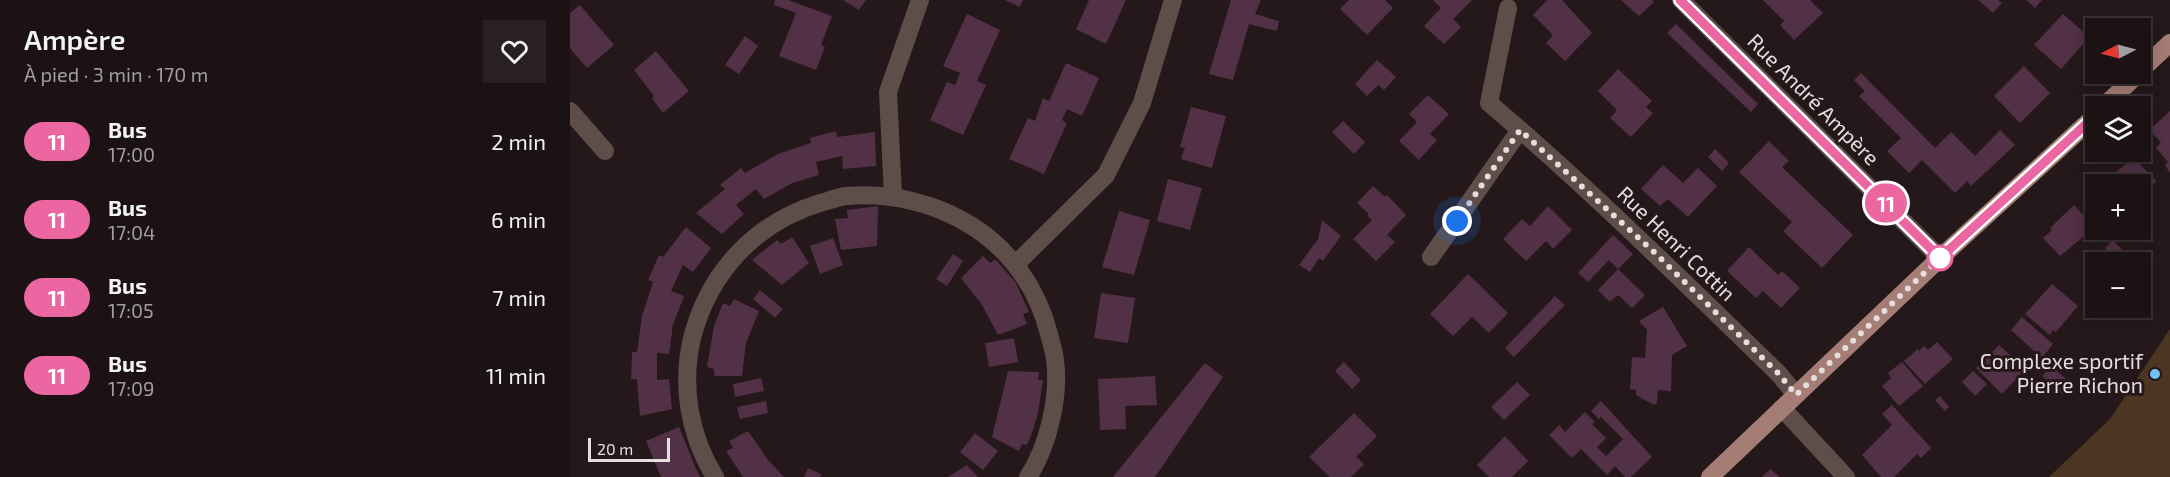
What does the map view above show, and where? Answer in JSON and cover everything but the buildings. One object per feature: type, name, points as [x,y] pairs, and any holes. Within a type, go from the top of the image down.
[{"type":"main road","points":[[2151,61],[2170,43]]},
{"type":"main road","points":[[2114,96],[2127,84]]},
{"type":"main road","points":[[1710,477],[1940,258],[2085,125]]},
{"type":"street","points":[[893,196],[888,92],[920,0]]},
{"type":"street","points":[[1016,264],[1106,175],[1142,103],[1173,0]]},
{"type":"street","name":"Rue André Ampère","points":[[1681,0],[1940,258]]},
{"type":"street","name":"Rue Henri Cottin","points":[[1508,8],[1489,103],[1655,253],[1779,374],[1796,395]]},
{"type":"street","points":[[570,111],[605,151]]},
{"type":"street","points":[[1431,257],[1520,130]]},
{"type":"street","points":[[715,477],[702,457],[688,410],[687,361],[698,313],[722,270],[755,235],[797,210],[844,196],[893,196],[939,207],[981,231],[1016,264],[1043,309],[1056,360],[1054,413],[1037,463],[1028,477]]},
{"type":"street","points":[[1782,408],[1846,477]]},
{"type":"shaded area","name":"Complexe sportif Pierre Richon","points":[[2170,329],[2170,477],[2049,477],[2110,419]]},
{"type":"bus line","name":"11","points":[[1680,0],[1940,258],[2085,125]]},
{"type":"place","name":"Complexe sportif Pierre Richon","points":[[2155,374]]},
{"type":"route","points":[[1457,221],[1520,130],[1655,253],[1779,374],[1796,395],[1940,258]]}]
